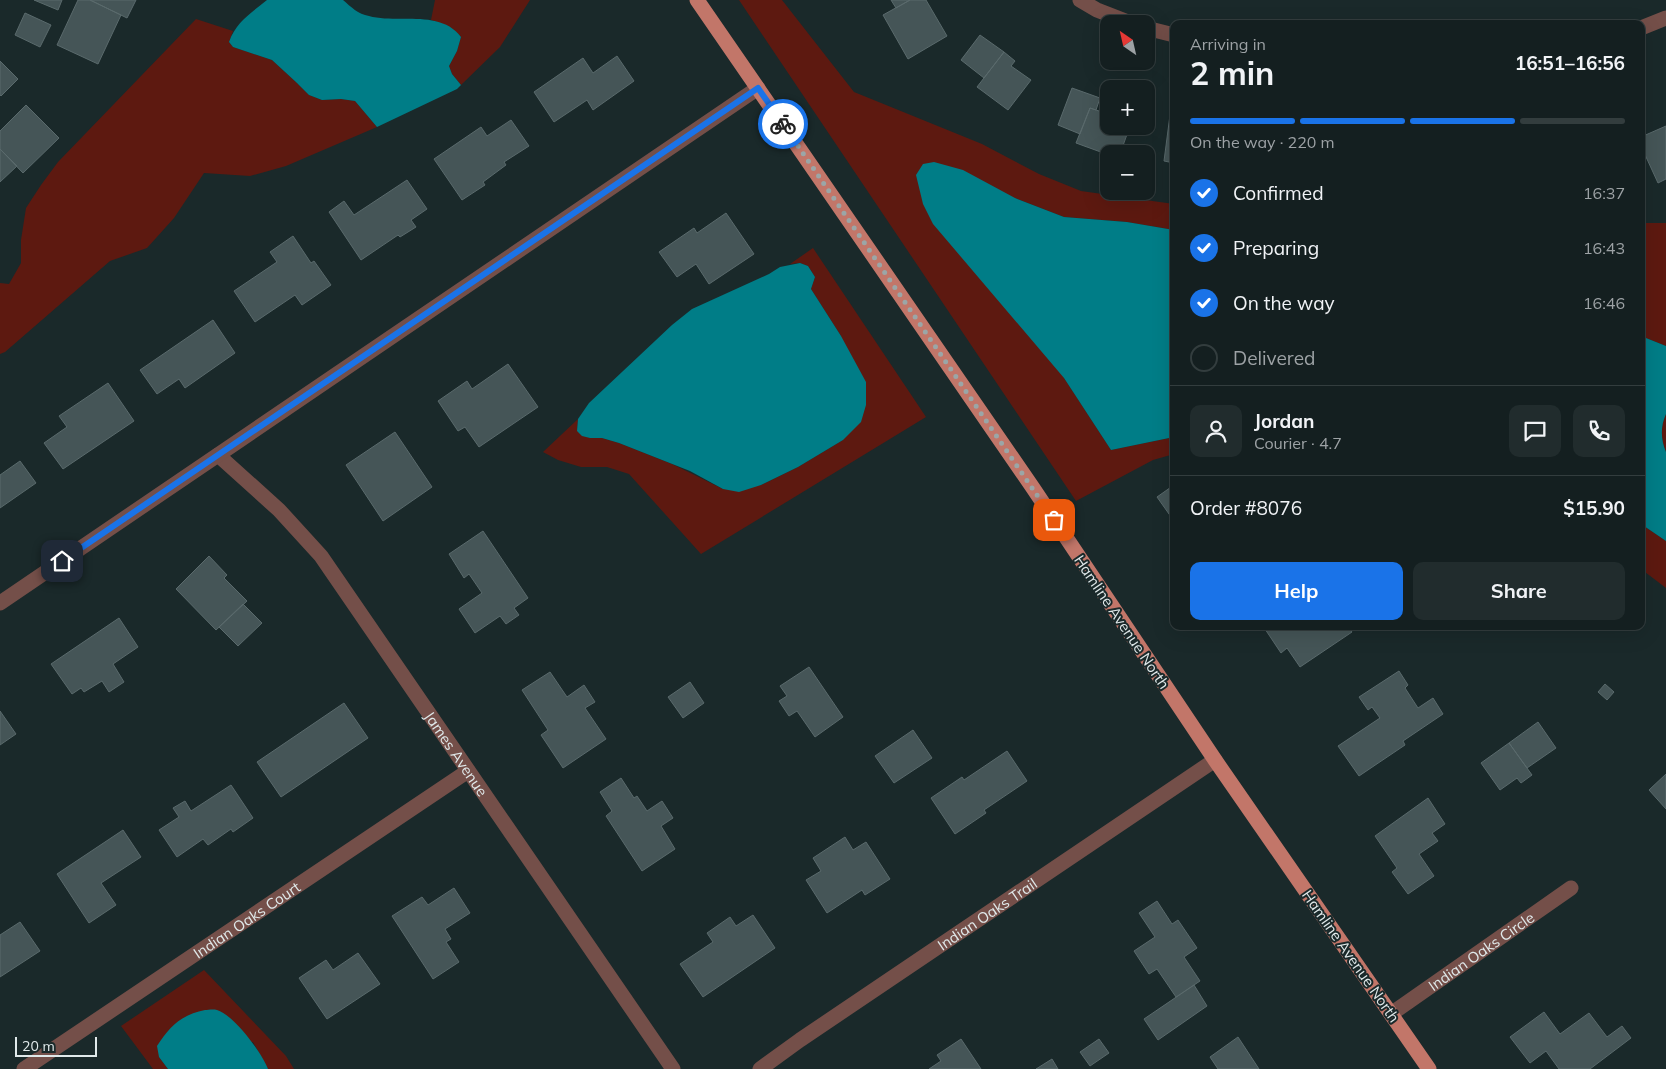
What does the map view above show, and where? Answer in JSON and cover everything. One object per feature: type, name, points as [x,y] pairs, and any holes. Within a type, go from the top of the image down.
[{"type":"main road","name":"Hamline Avenue North","points":[[697,0],[1033,488],[1215,760],[1429,1069]]},
{"type":"street","points":[[1080,0],[1096,10],[1109,15]]},
{"type":"street","points":[[1645,26],[1666,18]]},
{"type":"street","points":[[1155,30],[1170,34]]},
{"type":"street","points":[[0,603],[758,88]]},
{"type":"street","name":"James Avenue","points":[[218,455],[279,510],[321,556],[673,1069]]},
{"type":"street","name":"Indian Oaks Trail","points":[[760,1069],[808,1034],[1215,760]]},
{"type":"street","name":"Indian Oaks Court","points":[[24,1069],[468,771]]},
{"type":"street","name":"Indian Oaks Circle","points":[[1391,1014],[1571,888]]},
{"type":"shaded area","points":[[435,0],[530,0],[500,47],[461,85],[452,74],[449,66],[457,51],[461,37],[448,26],[431,20]]},
{"type":"shaded area","points":[[739,0],[782,0],[854,92],[982,144],[1039,174],[1081,191],[1100,194],[1100,200],[1145,200],[1170,203],[1170,229],[1127,222],[1064,217],[1015,198],[1064,378],[1111,450],[1170,438],[1170,455],[1153,460],[1076,501]]},
{"type":"shaded area","points":[[196,19],[233,31],[229,42],[233,47],[272,60],[309,95],[322,100],[341,99],[355,101],[377,127],[286,166],[250,176],[204,173],[174,218],[147,248],[110,261],[5,352],[0,354],[0,283],[9,284],[21,263],[21,240],[26,208],[58,162]]},
{"type":"shaded area","points":[[1645,223],[1666,223],[1666,346],[1645,338]]},
{"type":"shaded area","points":[[813,248],[926,417],[701,554],[629,474],[607,467],[581,467],[558,460],[543,452],[578,419],[577,431],[590,438],[602,438],[619,443],[672,464],[723,489],[761,485],[798,467],[843,440],[841,336],[811,289],[815,277],[808,266],[800,263],[790,264]]},
{"type":"shaded area","points":[[1666,414],[1666,452],[1662,433]]},
{"type":"shaded area","points":[[1645,527],[1666,541],[1666,588],[1645,572]]},
{"type":"shaded area","points":[[204,970],[286,1056],[294,1069],[268,1069],[253,1042],[159,1057],[168,1069],[153,1069],[121,1026]]},
{"type":"water","points":[[267,0],[343,0],[358,12],[369,16],[430,20],[442,23],[452,28],[461,37],[457,51],[449,66],[452,74],[461,85],[457,89],[377,127],[355,101],[341,99],[322,100],[309,95],[272,60],[233,47],[229,42],[236,29],[245,18]]},
{"type":"water","points":[[934,162],[963,170],[1015,198],[1064,217],[1127,222],[1170,229],[1170,438],[1111,450],[1064,378],[933,224],[923,204],[916,175],[923,164]]},
{"type":"water","points":[[800,263],[808,266],[815,277],[811,289],[841,336],[866,382],[866,405],[861,422],[843,440],[798,467],[761,485],[739,492],[723,489],[690,471],[619,443],[602,438],[582,436],[577,431],[578,419],[589,403],[672,325],[692,309],[769,274],[780,267]]},
{"type":"water","points":[[1645,338],[1666,346],[1666,414],[1662,433],[1666,452],[1666,541],[1645,527]]},
{"type":"water","points":[[205,1010],[217,1010],[231,1019],[254,1045],[268,1069],[168,1069],[159,1057],[157,1046],[177,1022],[189,1015]]},
{"type":"building","points":[[34,0],[62,0],[58,10]]},
{"type":"building","points":[[78,0],[90,0],[121,15],[98,64],[57,45]]},
{"type":"building","points":[[90,0],[136,0],[127,18]]},
{"type":"building","points":[[891,0],[910,0],[896,8]]},
{"type":"building","points":[[910,0],[926,0],[947,36],[908,59],[883,15]]},
{"type":"building","points":[[25,13],[51,25],[40,47],[15,35]]},
{"type":"building","points":[[980,35],[1004,52],[984,78],[961,60]]},
{"type":"building","points":[[1004,52],[1015,61],[1011,66],[1031,80],[1008,110],[977,87]]},
{"type":"building","points":[[617,56],[634,81],[593,110],[587,100],[554,122],[534,92],[583,58],[593,73]]},
{"type":"building","points":[[0,61],[18,79],[1,96],[0,95]]},
{"type":"building","points":[[1072,88],[1100,98],[1096,110],[1090,108],[1080,134],[1058,125]]},
{"type":"building","points":[[26,105],[59,138],[23,173],[0,149],[0,131]]},
{"type":"building","points":[[1090,108],[1100,111],[1100,135],[1127,135],[1123,145],[1100,145],[1100,152],[1076,143]]},
{"type":"building","points":[[1170,115],[1170,162],[1164,161]]},
{"type":"building","points":[[511,120],[529,146],[504,162],[506,165],[483,182],[485,185],[462,200],[434,159],[481,127],[487,136]]},
{"type":"building","points":[[1666,126],[1666,179],[1658,183],[1645,155],[1645,135]]},
{"type":"building","points":[[0,149],[17,166],[0,182]]},
{"type":"building","points":[[407,180],[427,209],[411,220],[416,227],[400,237],[398,235],[361,260],[329,212],[344,201],[354,215]]},
{"type":"building","points":[[726,213],[754,254],[709,284],[696,264],[677,277],[659,252],[694,228],[697,233]]},
{"type":"building","points":[[293,236],[311,263],[314,261],[331,285],[302,305],[295,295],[255,322],[234,291],[277,262],[270,252]]},
{"type":"building","points":[[213,320],[235,353],[185,388],[179,379],[157,394],[140,370]]},
{"type":"building","points":[[508,364],[538,407],[479,447],[465,427],[458,431],[438,401],[467,381],[472,389]]},
{"type":"building","points":[[108,383],[134,421],[63,469],[44,443],[67,427],[59,416]]},
{"type":"building","points":[[395,432],[432,487],[383,521],[346,465]]},
{"type":"building","points":[[20,461],[36,483],[0,508],[0,475]]},
{"type":"building","points":[[1170,488],[1170,515],[1157,497]]},
{"type":"building","points":[[483,531],[528,598],[514,608],[519,615],[506,624],[500,616],[475,633],[459,609],[482,593],[469,574],[464,578],[449,554]]},
{"type":"building","points":[[209,556],[227,575],[224,578],[247,601],[216,630],[176,589]]},
{"type":"building","points":[[243,604],[262,623],[238,646],[219,627]]},
{"type":"building","points":[[119,618],[138,647],[113,664],[124,682],[109,692],[102,681],[84,692],[81,688],[72,694],[51,664]]},
{"type":"building","points":[[1266,630],[1350,630],[1352,632],[1300,667],[1287,648],[1281,653]]},
{"type":"building","points":[[809,667],[843,717],[815,737],[797,711],[789,716],[779,701],[787,696],[780,686]]},
{"type":"building","points":[[1399,671],[1408,685],[1405,688],[1418,708],[1433,698],[1443,714],[1403,741],[1405,745],[1359,776],[1338,746],[1380,718],[1372,707],[1368,710],[1359,697]]},
{"type":"building","points":[[550,672],[567,697],[584,685],[595,702],[585,708],[606,739],[563,768],[541,735],[548,730],[522,690]]},
{"type":"building","points":[[690,682],[704,703],[683,718],[668,697]]},
{"type":"building","points":[[1605,684],[1614,692],[1607,700],[1598,692]]},
{"type":"building","points":[[344,703],[368,738],[281,797],[257,762]]},
{"type":"building","points":[[0,711],[16,734],[0,745]]},
{"type":"building","points":[[1538,722],[1556,748],[1527,768],[1509,743]]},
{"type":"building","points":[[913,730],[932,758],[894,783],[875,756]]},
{"type":"building","points":[[1509,743],[1532,775],[1521,783],[1517,778],[1500,790],[1481,763]]},
{"type":"building","points":[[1007,751],[1027,781],[984,810],[986,813],[955,834],[931,798],[962,777],[964,780]]},
{"type":"building","points":[[1666,774],[1666,809],[1649,790]]},
{"type":"building","points":[[621,778],[634,798],[637,796],[647,811],[662,801],[673,818],[661,826],[675,849],[642,871],[606,816],[612,811],[600,792]]},
{"type":"building","points":[[231,785],[253,818],[233,832],[231,829],[208,845],[203,839],[177,857],[159,830],[179,817],[173,808],[185,801],[191,811]]},
{"type":"building","points":[[1428,798],[1445,824],[1432,833],[1438,841],[1419,854],[1434,876],[1408,894],[1392,872],[1397,868],[1375,836]]},
{"type":"building","points":[[123,830],[141,857],[101,883],[116,905],[89,923],[57,874]]},
{"type":"building","points":[[845,837],[853,850],[866,842],[890,879],[865,895],[862,890],[827,913],[806,880],[821,871],[813,858]]},
{"type":"building","points":[[454,888],[470,913],[445,929],[451,939],[446,942],[459,962],[433,979],[392,916],[422,897],[428,905]]},
{"type":"building","points":[[1157,901],[1172,924],[1178,920],[1197,948],[1184,957],[1200,981],[1176,997],[1157,969],[1149,974],[1134,951],[1155,937],[1139,913]]},
{"type":"building","points":[[753,915],[775,948],[703,997],[680,964],[713,942],[707,933],[730,917],[736,926]]},
{"type":"building","points":[[20,922],[40,951],[0,977],[0,935]]},
{"type":"building","points":[[358,953],[380,984],[327,1019],[299,978],[326,960],[333,970]]},
{"type":"building","points":[[1194,985],[1207,1006],[1158,1040],[1144,1019]]},
{"type":"building","points":[[1544,1012],[1560,1034],[1589,1013],[1607,1037],[1622,1026],[1631,1038],[1590,1069],[1559,1069],[1546,1051],[1530,1063],[1510,1037]]},
{"type":"building","points":[[1238,1037],[1259,1069],[1218,1069],[1210,1057]]},
{"type":"building","points":[[961,1039],[981,1069],[929,1069],[941,1061],[937,1055]]},
{"type":"building","points":[[1099,1039],[1109,1053],[1090,1066],[1080,1052]]},
{"type":"building","points":[[1052,1059],[1058,1069],[1036,1069]]},
{"type":"way so far","points":[[783,124],[1054,520]]},
{"type":"route","points":[[62,561],[758,88],[783,124]]}]
